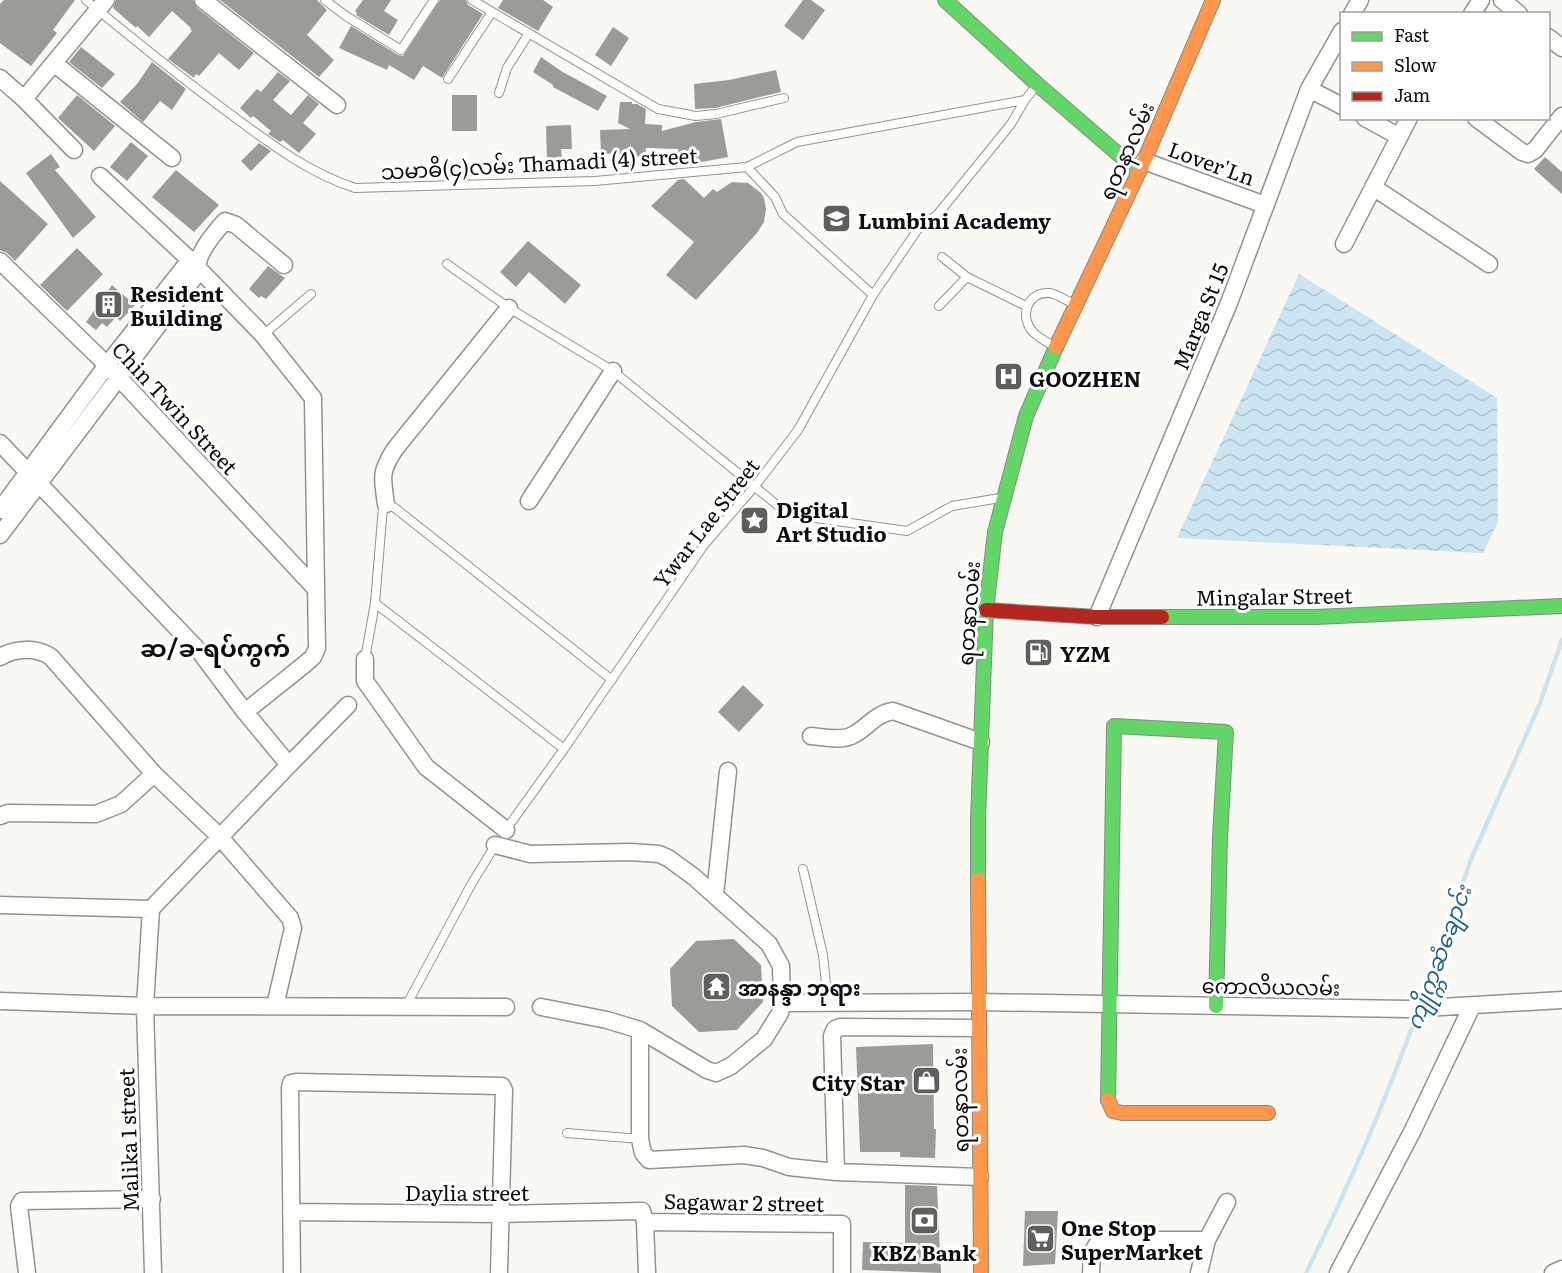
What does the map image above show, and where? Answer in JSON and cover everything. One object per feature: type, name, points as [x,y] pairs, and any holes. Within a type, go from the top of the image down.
[{"type":"street","points":[[203,0],[337,105]]},
{"type":"street","points":[[945,0],[1037,84],[1141,167]]},
{"type":"street","name":"ရတနာလမ်း","points":[[981,1273],[978,819],[986,610],[995,532],[1026,416],[1075,304],[1141,167],[1213,0]]},
{"type":"street","points":[[1502,0],[1517,12]]},
{"type":"street","points":[[24,99],[55,64],[96,3]]},
{"type":"street","name":"Marga St 15","points":[[1097,617],[1229,303],[1309,88],[1340,34]]},
{"type":"street","points":[[1550,39],[1562,48]]},
{"type":"street","points":[[55,64],[172,158]]},
{"type":"street","points":[[0,78],[74,150]]},
{"type":"street","points":[[1309,88],[1340,105]]},
{"type":"street","points":[[1479,120],[1528,154],[1535,150],[1562,116]]},
{"type":"street","points":[[1369,120],[1398,136]]},
{"type":"street","points":[[1344,244],[1408,120]]},
{"type":"street","name":"Lover'Ln","points":[[1141,167],[1265,205]]},
{"type":"street","points":[[100,176],[196,262],[263,335],[313,398],[317,648],[313,657],[245,712]]},
{"type":"street","points":[[1373,187],[1489,264]]},
{"type":"street","points":[[0,535],[34,477],[225,221],[236,225],[284,265]]},
{"type":"street","name":"Chin Twin Street","points":[[0,261],[113,371],[315,588]]},
{"type":"street","points":[[386,504],[383,477],[385,465],[395,449],[509,308]]},
{"type":"street","points":[[529,501],[613,371]]},
{"type":"street","points":[[0,443],[200,652],[289,765]]},
{"type":"street","points":[[0,510],[34,477]]},
{"type":"street","name":"Mingalar Street","points":[[986,610],[1097,617],[1316,617],[1562,606]]},
{"type":"street","points":[[0,657],[20,650],[41,651],[51,657],[154,774],[219,836],[292,922],[293,928],[275,1006]]},
{"type":"street","points":[[365,659],[365,681],[426,767],[506,830]]},
{"type":"street","points":[[0,905],[151,909],[348,705]]},
{"type":"street","points":[[812,736],[838,738],[850,736],[875,717],[892,711],[981,742]]},
{"type":"street","points":[[1216,1006],[1220,837],[1226,732],[1114,726],[1108,1100],[1113,1111],[1122,1113],[1268,1113]]},
{"type":"street","points":[[715,895],[728,771]]},
{"type":"street","points":[[0,816],[8,813],[96,814],[121,804],[154,774]]},
{"type":"street","points":[[495,845],[530,854],[630,852],[659,854],[668,858],[715,895],[769,944],[781,966],[783,1003],[776,1024],[764,1039],[731,1066],[716,1073],[707,1070],[640,1030],[607,1020],[541,1007]]},
{"type":"street","name":"Malika 1 street","points":[[151,909],[145,1006],[153,1273]]},
{"type":"street","name":"ကောလိယလမ်း","points":[[783,1003],[979,1002],[1407,1009],[1562,1000]]},
{"type":"street","points":[[0,1001],[145,1006],[506,1007]]},
{"type":"street","points":[[1338,1273],[1413,1130],[1472,1006]]},
{"type":"street","points":[[836,1172],[832,1036],[835,1029],[840,1027],[978,1028]]},
{"type":"street","points":[[640,1030],[640,1139],[643,1153],[649,1160],[744,1155],[763,1158],[789,1167],[836,1172],[980,1177]]},
{"type":"street","points":[[292,1273],[290,1088],[291,1083],[296,1082],[502,1086],[504,1090],[500,1273]]},
{"type":"street","points":[[27,1273],[19,1206],[22,1201],[152,1199]]},
{"type":"street","points":[[1199,1273],[1207,1240],[1227,1202]]},
{"type":"street","name":"Daylia street","points":[[291,1212],[644,1217]]},
{"type":"street","points":[[644,1217],[647,1273]]},
{"type":"street","name":"Sagawar 2 street","points":[[644,1217],[842,1224],[842,1273]]},
{"type":"street","points":[[1091,1273],[1092,1251],[1103,1240],[1207,1240]]},
{"type":"street","points":[[1553,1273],[1562,1269]]},
{"type":"lane","points":[[325,0],[346,16],[401,50],[434,0]]},
{"type":"lane","points":[[472,0],[658,109],[696,116],[716,114],[784,98]]},
{"type":"lane","name":"သမာဓိ(၄)လမ်း Thamadi (4) street","points":[[96,3],[192,85],[283,153],[329,180],[355,188],[596,181],[747,167],[797,142],[1025,100]]},
{"type":"lane","points":[[448,79],[492,12]]},
{"type":"lane","points":[[499,93],[507,68],[529,33]]},
{"type":"lane","points":[[1025,100],[1037,84]]},
{"type":"lane","name":"Ywar Lae Street","points":[[406,1007],[472,882],[495,845],[704,545],[755,486],[798,430],[873,295],[918,229],[943,208],[1011,124],[1025,100]]},
{"type":"lane","points":[[747,167],[775,197],[783,214],[873,295]]},
{"type":"lane","points":[[942,257],[967,277],[1026,306]]},
{"type":"lane","points":[[447,264],[509,308],[613,371],[782,509],[794,515],[907,531],[952,506],[1003,498]]},
{"type":"lane","points":[[939,306],[967,277]]},
{"type":"lane","points":[[1056,348],[1033,332],[1026,319],[1026,306],[1035,296],[1050,293],[1075,304]]},
{"type":"lane","points":[[263,335],[311,294]]},
{"type":"lane","points":[[365,659],[375,603],[383,507],[386,504],[395,508],[612,680]]},
{"type":"lane","points":[[375,603],[564,749]]},
{"type":"lane","points":[[803,870],[823,955],[828,1003]]},
{"type":"lane","points":[[567,1133],[640,1139]]},
{"type":"water","points":[[1299,274],[1497,398],[1498,522],[1483,553],[1177,538]]},
{"type":"building","points":[[4,0],[75,0],[53,30],[57,33],[31,66],[0,43],[0,4]]},
{"type":"building","points":[[116,0],[193,0],[197,8],[254,53],[239,70],[219,53],[199,76],[196,74],[194,78],[168,59],[192,31],[191,28],[172,11],[149,37],[113,8]]},
{"type":"building","points":[[220,0],[317,0],[327,10],[307,35],[334,60],[319,77]]},
{"type":"building","points":[[363,0],[391,0],[384,11],[398,20],[389,35],[356,15],[355,11]]},
{"type":"building","points":[[440,0],[466,0],[468,5],[483,14],[442,78],[423,66],[414,80],[389,65],[387,70],[339,48],[351,26],[403,56]]},
{"type":"building","points":[[503,0],[543,0],[553,7],[538,31],[498,8]]},
{"type":"building","points":[[803,0],[811,0],[825,10],[803,40],[784,26]]},
{"type":"building","points":[[613,27],[629,38],[611,66],[595,55]]},
{"type":"building","points":[[81,47],[115,74],[102,88],[69,62]]},
{"type":"building","points":[[541,57],[561,71],[607,96],[598,111],[553,87],[533,72]]},
{"type":"building","points":[[152,62],[186,89],[172,110],[160,101],[143,122],[120,102],[137,84]]},
{"type":"building","points":[[776,70],[781,92],[715,108],[695,109],[694,84],[729,80]]},
{"type":"building","points":[[278,72],[290,81],[273,100],[291,115],[308,95],[319,104],[303,123],[316,134],[299,153],[283,140],[280,142],[268,134],[271,131],[240,108],[257,89],[261,92]]},
{"type":"building","points":[[77,95],[115,126],[94,151],[58,118]]},
{"type":"building","points":[[452,95],[477,95],[477,131],[452,131]]},
{"type":"building","points":[[620,102],[632,102],[646,109],[645,124],[662,125],[662,131],[696,122],[721,119],[728,157],[681,166],[678,149],[646,148],[645,157],[633,156],[633,153],[601,154],[600,130],[630,129],[618,123]]},
{"type":"building","points":[[571,125],[572,149],[561,149],[562,159],[547,159],[546,126]]},
{"type":"building","points":[[131,142],[148,156],[127,181],[110,167]]},
{"type":"building","points":[[259,143],[271,151],[251,171],[241,161]]},
{"type":"building","points":[[51,154],[60,167],[55,170],[96,217],[73,238],[26,173]]},
{"type":"building","points":[[1545,157],[1562,172],[1562,194],[1534,169]]},
{"type":"building","points":[[176,170],[219,205],[194,232],[152,197]]},
{"type":"building","points":[[684,179],[704,198],[713,189],[717,192],[732,182],[748,183],[761,193],[766,209],[764,222],[757,233],[696,300],[666,275],[694,242],[651,206],[678,180]]},
{"type":"building","points":[[0,181],[48,224],[15,261],[0,250]]},
{"type":"building","points":[[528,241],[581,285],[565,304],[529,272],[516,287],[500,272]]},
{"type":"building","points":[[77,248],[103,274],[67,311],[40,285]]},
{"type":"building","name":"Resident Building","points":[[268,266],[285,278],[266,299],[261,296],[259,298],[249,289]]},
{"type":"building","name":"Resident Building","points":[[112,285],[135,305],[120,321],[116,317],[107,327],[102,323],[96,330],[86,322]]},
{"type":"building","points":[[743,685],[764,705],[739,732],[718,712]]},
{"type":"building","name":"အာနန္ဒာ ဘုရား","points":[[734,939],[761,965],[763,1002],[737,1030],[699,1032],[672,1006],[670,969],[696,941]]},
{"type":"building","points":[[933,1044],[935,1158],[900,1157],[900,1152],[860,1152],[856,1047]]},
{"type":"building","points":[[905,1185],[937,1186],[941,1273],[862,1270],[863,1242],[905,1243]]},
{"type":"building","name":"One Stop SuperMarket","points":[[1025,1211],[1058,1211],[1055,1264],[1023,1266]]},
{"type":"waterway","name":"ကျိုက္ကဆံချောင်း","points":[[1420,1003],[1472,857],[1539,706],[1562,640]]},
{"type":"waterway","name":"ကျိုက္ကဆံချောင်း","points":[[1306,1273],[1366,1144],[1418,1011]]},
{"type":"traffic: fast","points":[[945,0],[1037,84],[1139,172]]},
{"type":"traffic: fast","points":[[978,880],[978,819],[986,610],[995,532],[1026,416],[1056,347]]},
{"type":"traffic: fast","points":[[1162,617],[1316,617],[1562,606]]},
{"type":"traffic: fast","points":[[1108,1100],[1114,726],[1226,732],[1220,837],[1216,1006]]},
{"type":"traffic: slow","points":[[1056,347],[1144,161],[1213,0]]},
{"type":"traffic: slow","points":[[978,880],[981,1273]]},
{"type":"traffic: slow","points":[[1108,1100],[1113,1111],[1122,1113],[1268,1113]]},
{"type":"traffic: jam","points":[[986,610],[1097,617],[1162,617]]},
{"type":"place","name":"Lumbini Academy","points":[[837,219]]},
{"type":"place","name":"Resident Building","points":[[109,304]]},
{"type":"place","name":"GOOZHEN","points":[[1008,377]]},
{"type":"place","name":"Digital Art Studio","points":[[755,520]]},
{"type":"place","name":"YZM","points":[[1039,652]]},
{"type":"place","name":"အာနန္ဒာ ဘုရား","points":[[717,986]]},
{"type":"place","name":"City Star","points":[[926,1081]]},
{"type":"place","name":"KBZ Bank","points":[[924,1220]]},
{"type":"place","name":"One Stop SuperMarket","points":[[1040,1238]]},
{"type":"district","name":"ဆ/ခ-ရပ်ကွက်","points":[[215,646]]}]
